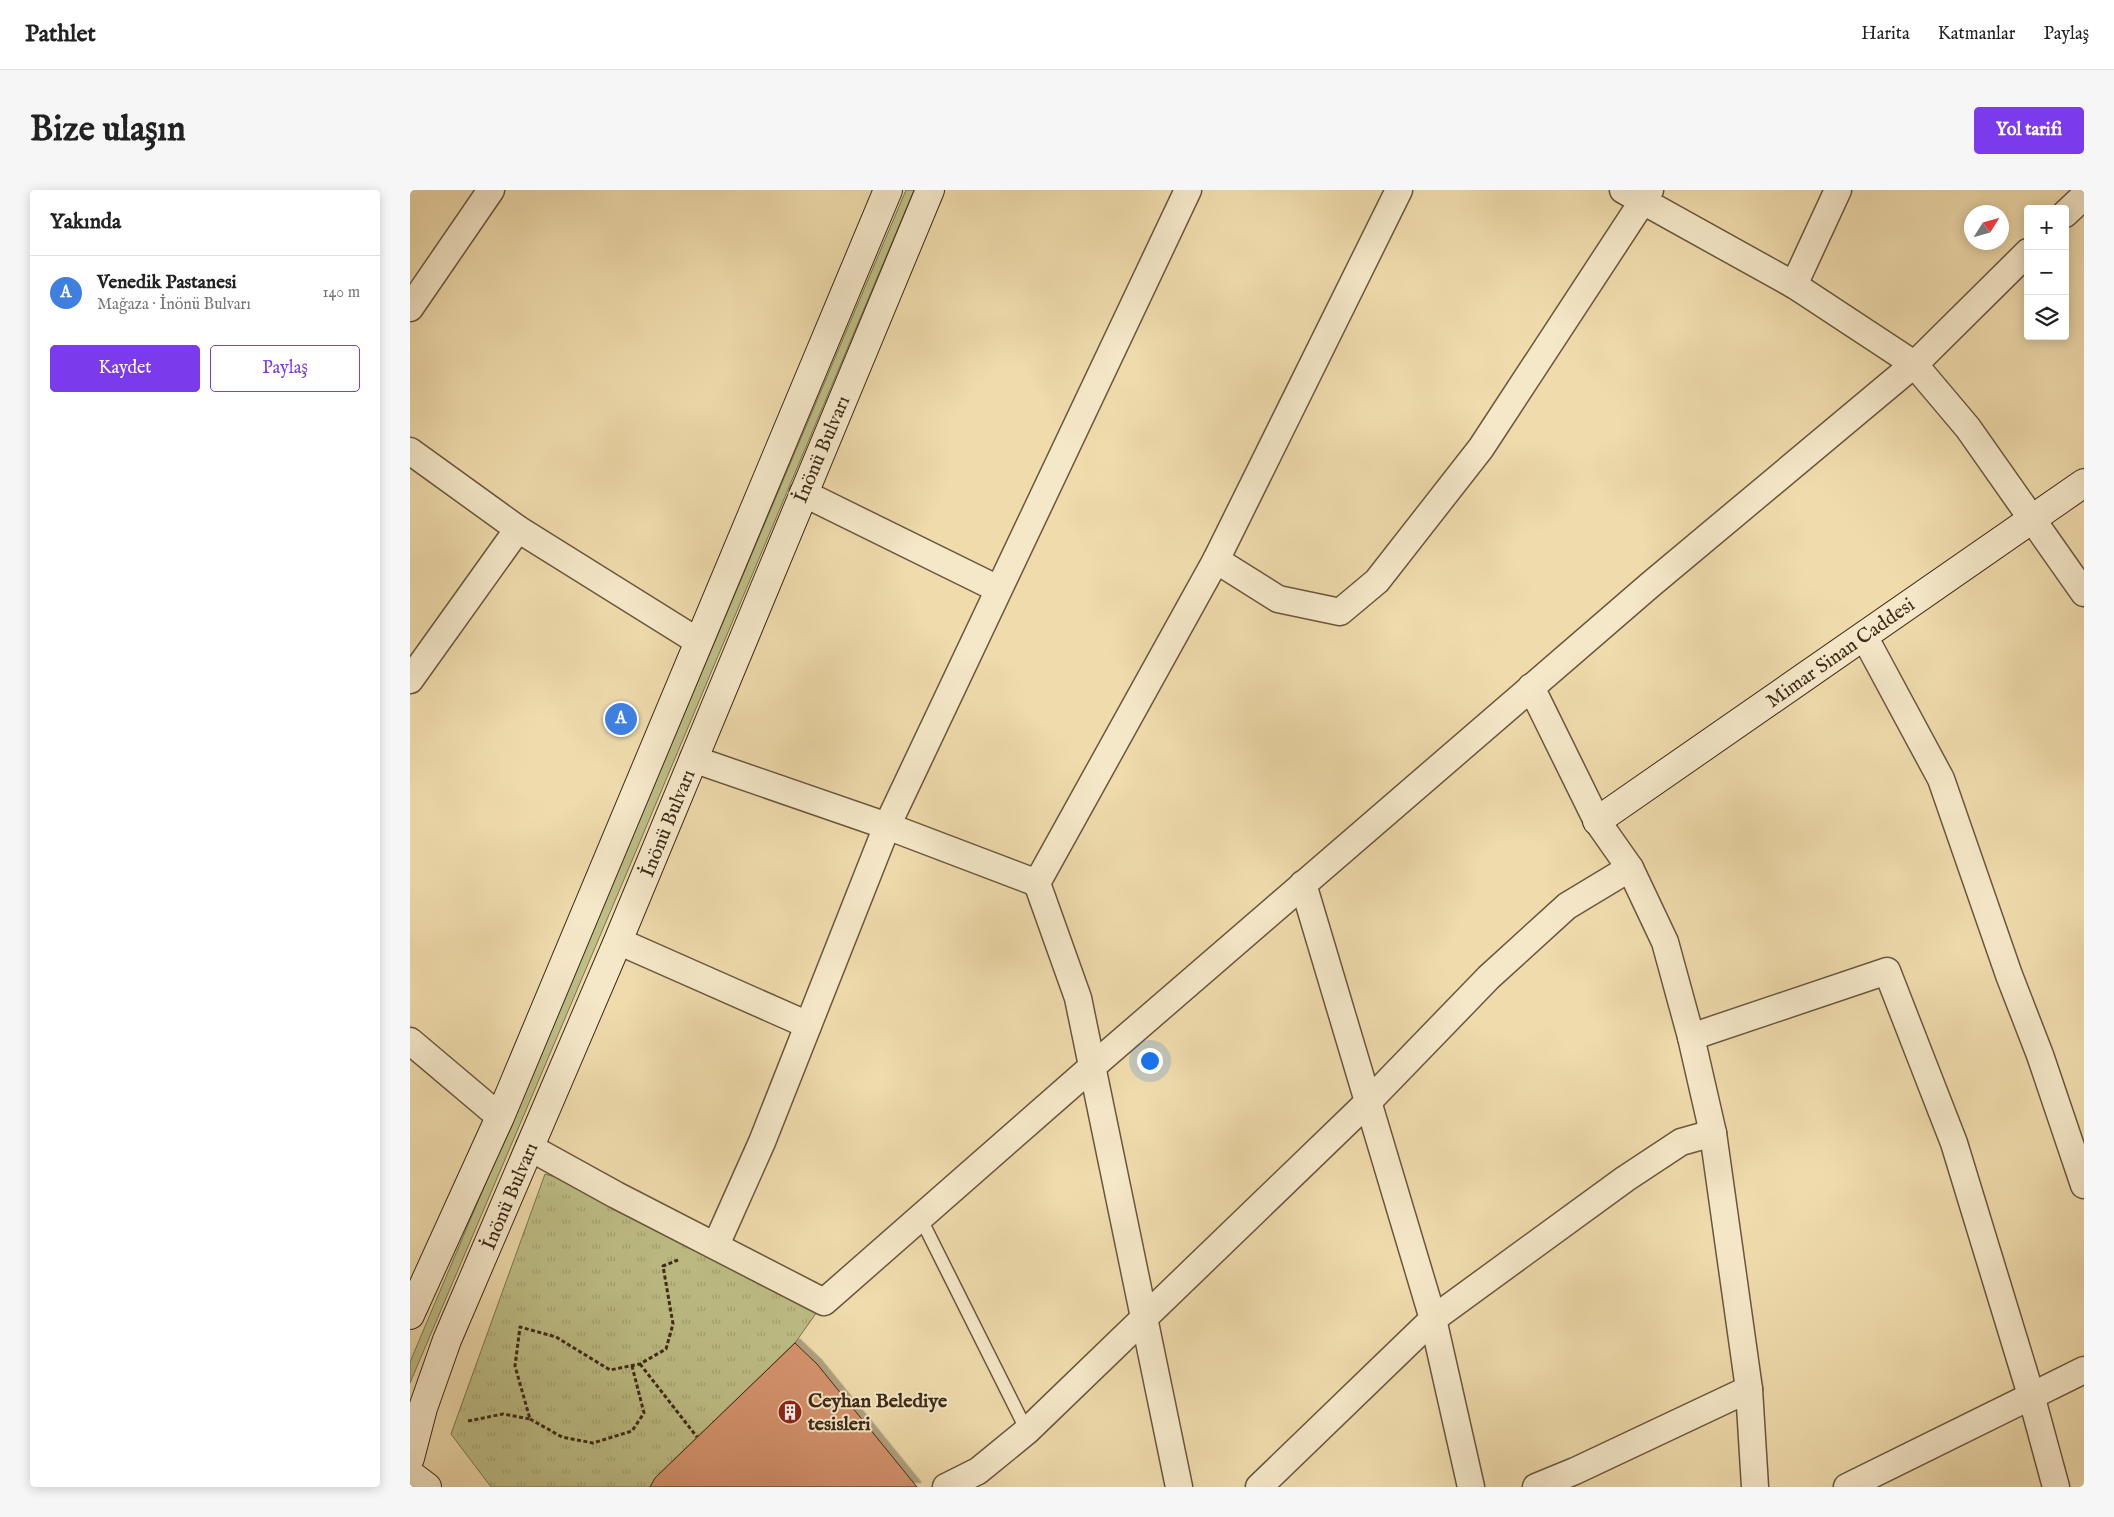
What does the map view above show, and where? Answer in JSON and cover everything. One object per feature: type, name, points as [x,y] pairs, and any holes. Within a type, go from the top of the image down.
[{"type":"main road","name":"İnönü Bulvarı","points":[[410,1315],[500,1117],[888,190]]},
{"type":"main road","name":"İnönü Bulvarı","points":[[410,1458],[423,1408],[448,1340],[618,941],[930,190]]},
{"type":"main road","name":"Mimar Sinan Caddesi","points":[[1597,821],[2084,483]]},
{"type":"main road","points":[[410,1473],[410,1482]]},
{"type":"main road","points":[[410,1473],[427,1487]]},
{"type":"street","points":[[410,308],[491,190]]},
{"type":"street","points":[[716,1246],[762,1142],[887,826],[1188,190]]},
{"type":"street","points":[[1179,1487],[1078,998],[1037,883],[1216,560],[1399,190]]},
{"type":"street","points":[[1794,285],[1838,190]]},
{"type":"street","points":[[1216,560],[1278,599],[1340,612],[1377,581],[1481,448],[1639,194],[1794,285],[1914,364],[1968,428],[2084,593]]},
{"type":"street","points":[[2069,210],[2084,196]]},
{"type":"street","points":[[529,1147],[616,1195],[824,1302],[1093,1066],[1650,585],[1914,364],[2024,256]]},
{"type":"street","points":[[410,452],[518,529],[699,642]]},
{"type":"street","points":[[803,493],[998,589]]},
{"type":"street","points":[[410,680],[518,529]]},
{"type":"street","points":[[1864,636],[1941,779],[2009,975],[2040,1055],[2084,1185]]},
{"type":"street","points":[[1531,688],[1597,821],[1630,868],[1665,942],[1691,1037],[1713,1134],[1749,1389],[1755,1487]]},
{"type":"street","points":[[693,759],[887,826],[1037,883]]},
{"type":"street","points":[[946,1487],[978,1471],[1027,1431],[1368,1102],[1489,977],[1560,912],[1630,868]]},
{"type":"street","points":[[1303,884],[1434,1320],[1470,1487]]},
{"type":"street","points":[[618,941],[808,1025]]},
{"type":"street","points":[[1691,1037],[1887,971],[1954,1143],[2031,1395],[2056,1487]]},
{"type":"street","points":[[410,1041],[500,1117]]},
{"type":"street","points":[[1259,1487],[1434,1320],[1633,1174],[1681,1142],[1713,1134]]},
{"type":"street","points":[[1847,1487],[2084,1370]]},
{"type":"street","points":[[1536,1487],[1575,1471],[1749,1389]]},
{"type":"lane","points":[[920,1217],[1027,1431]]},
{"type":"path","points":[[530,1419],[516,1366],[520,1327],[556,1337],[610,1370],[640,1364],[666,1349],[673,1324],[663,1266],[716,1246]]},
{"type":"path","points":[[640,1364],[697,1437]]},
{"type":"path","points":[[468,1421],[503,1414],[530,1419],[562,1438],[593,1444],[632,1431],[644,1413],[632,1366]]},
{"type":"green space","points":[[906,190],[914,190],[410,1383],[410,1362]]},
{"type":"green space","points":[[545,1174],[616,1195],[824,1302],[795,1343],[656,1478],[650,1487],[491,1487],[451,1434]]},
{"type":"building","name":"Ceyhan Belediye tesisleri","points":[[795,1343],[817,1364],[917,1487],[650,1487],[655,1478]]},
{"type":"place","name":"Venedik Pastanesi","points":[[621,719]]},
{"type":"place","name":"Ceyhan Belediye tesisleri","points":[[790,1412]]}]
